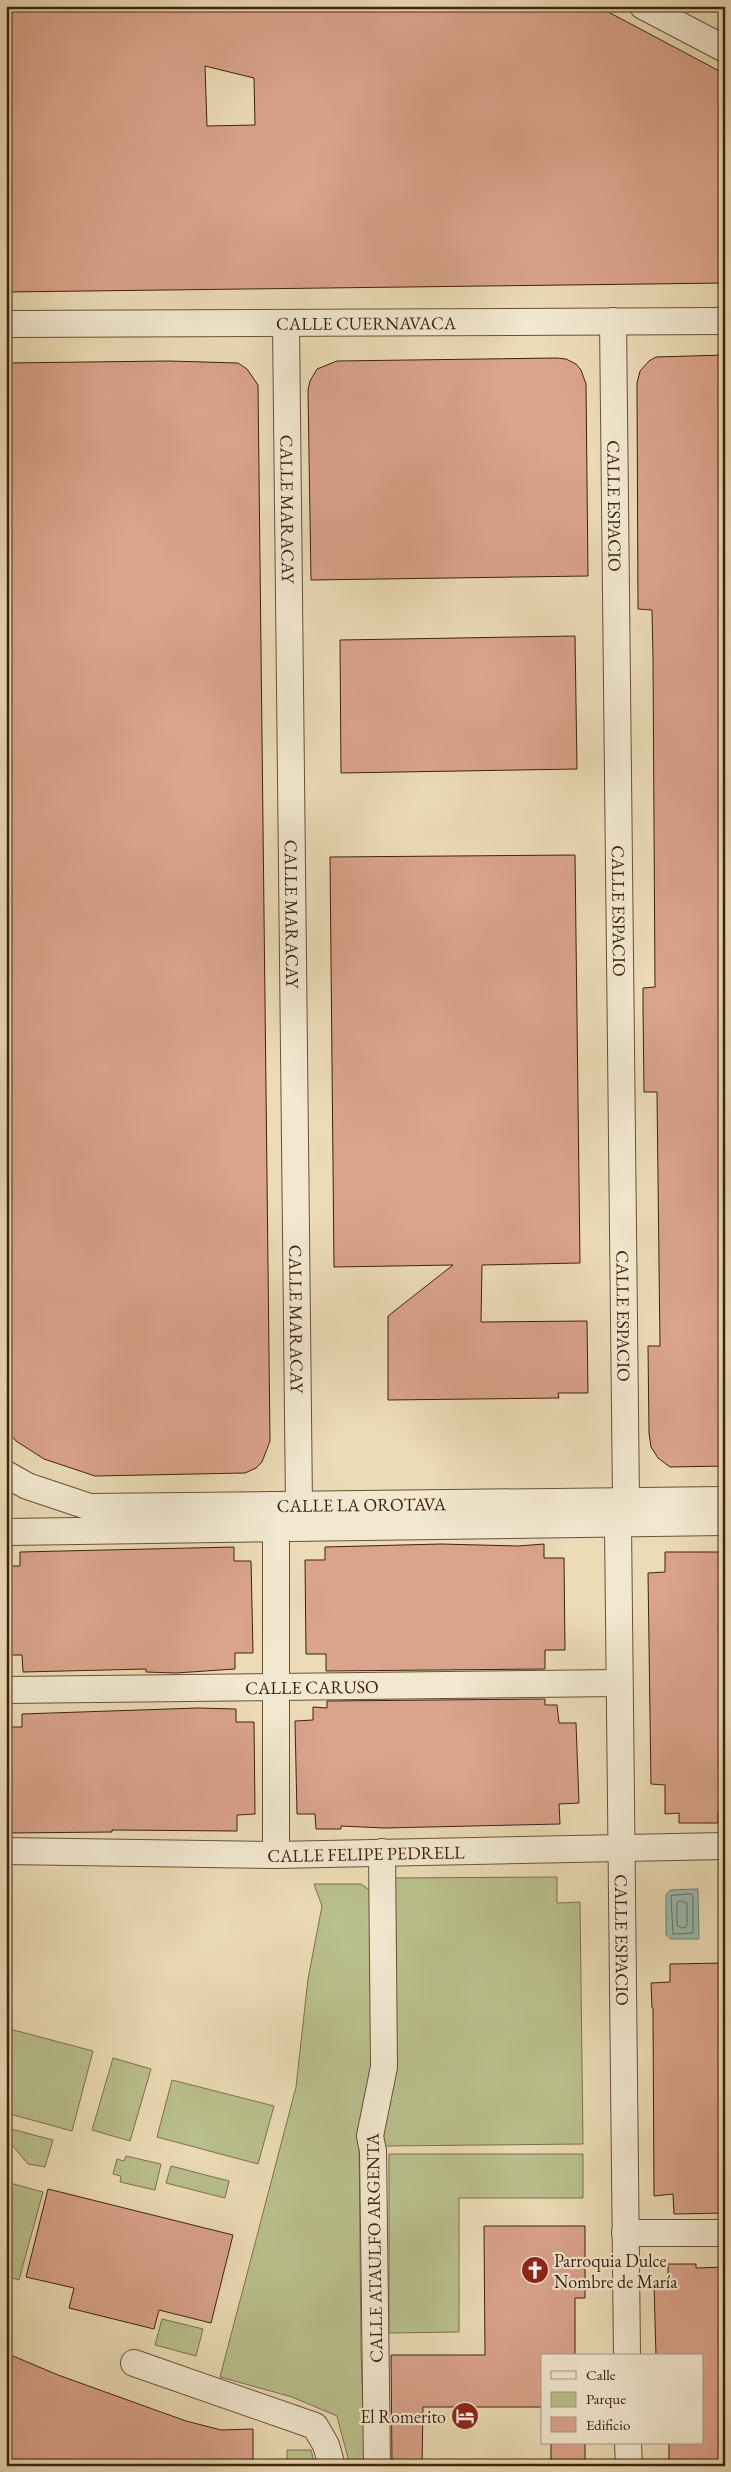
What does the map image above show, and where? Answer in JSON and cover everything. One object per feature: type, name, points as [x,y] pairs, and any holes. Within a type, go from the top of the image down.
[{"type":"street","points":[[643,6],[725,49]]},
{"type":"street","name":"CALLE CUERNAVACA","points":[[6,324],[725,320]]},
{"type":"street","name":"CALLE ESPACIO","points":[[613,321],[622,1512],[619,1683],[620,1846],[627,2354]]},
{"type":"street","name":"CALLE MARACAY","points":[[286,323],[299,1505]]},
{"type":"street","name":"CALLE LA OROTAVA","points":[[6,1474],[27,1486],[90,1507],[299,1505],[622,1512],[725,1500]]},
{"type":"street","points":[[6,1532],[276,1530],[622,1512],[725,1522]]},
{"type":"street","points":[[276,1530],[276,1855]]},
{"type":"street","name":"CALLE CARUSO","points":[[6,1690],[619,1683]]},
{"type":"street","name":"CALLE FELIPE PEDRELL","points":[[6,1851],[276,1855],[620,1846],[725,1846]]},
{"type":"street","name":"CALLE ATAULFO ARGENTA","points":[[377,2466],[373,2151],[370,2136],[384,2068],[382,1852]]},
{"type":"street","points":[[625,2233],[725,2233]]},
{"type":"street","points":[[134,2363],[315,2426],[329,2455]]},
{"type":"street","points":[[628,2444],[629,2466]]},
{"type":"green space","points":[[557,1877],[557,1903],[580,1902],[583,2144],[386,2146],[382,2142],[390,1878]]},
{"type":"green space","points":[[314,1884],[361,1884],[371,1891],[375,2067],[359,2134],[361,2352],[365,2466],[350,2466],[337,2416],[292,2397],[220,2377],[296,2087],[308,1979],[322,1906]]},
{"type":"green space","points":[[6,2028],[93,2051],[72,2131],[6,2113]]},
{"type":"green space","points":[[113,2058],[151,2069],[130,2141],[92,2130]]},
{"type":"green space","points":[[172,2080],[274,2106],[258,2164],[157,2137]]},
{"type":"green space","points":[[7,2128],[53,2140],[45,2167],[28,2164],[8,2140]]},
{"type":"green space","points":[[389,2154],[583,2154],[583,2198],[459,2198],[459,2332],[389,2333]]},
{"type":"green space","points":[[126,2156],[161,2164],[155,2190],[120,2182],[121,2176],[113,2174],[117,2159],[124,2161]]},
{"type":"green space","points":[[171,2166],[229,2181],[225,2198],[166,2183]]},
{"type":"green space","points":[[6,2182],[43,2192],[19,2280],[6,2276]]},
{"type":"green space","points":[[162,2319],[203,2329],[196,2356],[155,2345]]},
{"type":"green space","points":[[287,2450],[311,2450],[315,2466],[287,2466]]},
{"type":"water","points":[[698,1889],[699,1939],[671,1939],[666,1935],[666,1895],[670,1890]]},
{"type":"building","points":[[6,6],[597,6],[725,74],[725,283],[6,292]],"holes":[[[205,66],[254,78],[255,125],[207,126]]]},
{"type":"building","points":[[725,355],[725,1466],[670,1467],[658,1458],[651,1447],[649,1433],[648,1346],[660,1346],[657,1092],[644,1092],[643,1008],[643,988],[655,987],[653,657],[652,610],[638,609],[637,383],[640,371],[649,361],[656,357]]},
{"type":"building","points":[[566,359],[576,364],[581,370],[586,384],[588,576],[311,580],[308,390],[310,381],[317,369],[337,361]]},
{"type":"building","points":[[169,361],[238,363],[247,369],[258,385],[270,1441],[262,1462],[256,1468],[245,1473],[95,1476],[44,1459],[16,1441],[6,1429],[6,363]]},
{"type":"building","points":[[575,636],[577,769],[341,773],[340,640]]},
{"type":"building","points":[[575,855],[580,1263],[482,1265],[481,1322],[587,1321],[588,1393],[558,1393],[559,1398],[388,1400],[388,1316],[453,1265],[334,1267],[330,857]]},
{"type":"building","points":[[441,1544],[518,1546],[544,1544],[544,1558],[564,1558],[565,1650],[545,1650],[545,1669],[326,1671],[326,1654],[306,1654],[305,1560],[325,1560],[325,1547]]},
{"type":"building","points":[[234,1547],[234,1561],[251,1561],[253,1653],[235,1653],[235,1669],[176,1673],[146,1672],[146,1669],[23,1672],[22,1655],[6,1655],[6,1566],[20,1566],[20,1552]]},
{"type":"building","points":[[665,1552],[725,1552],[725,1813],[718,1813],[718,1823],[679,1823],[679,1813],[665,1814],[665,1785],[651,1784],[648,1573],[665,1572]]},
{"type":"building","points":[[545,1699],[545,1705],[557,1705],[559,1723],[576,1723],[579,1803],[559,1804],[560,1824],[384,1828],[341,1826],[341,1829],[316,1829],[315,1814],[297,1814],[295,1721],[313,1720],[313,1707],[327,1708],[327,1701]]},
{"type":"building","points":[[198,1708],[236,1709],[236,1722],[254,1722],[255,1814],[237,1815],[237,1831],[112,1830],[112,1832],[6,1833],[6,1727],[22,1727],[22,1714]]},
{"type":"building","points":[[725,1963],[725,2213],[674,2214],[673,2194],[654,2196],[653,2008],[651,1983],[670,1982],[670,1964]]},
{"type":"building","points":[[48,2189],[233,2235],[211,2323],[159,2310],[154,2329],[69,2308],[74,2288],[26,2277]]},
{"type":"building","points":[[484,2226],[585,2226],[585,2298],[575,2298],[575,2354],[541,2354],[541,2407],[423,2407],[422,2466],[392,2466],[391,2355],[485,2355]]},
{"type":"building","points":[[668,2264],[696,2264],[696,2268],[725,2267],[725,2466],[669,2466],[669,2444],[704,2444],[704,2354],[656,2354],[654,2284],[668,2283]]},
{"type":"building","points":[[6,2353],[58,2375],[186,2421],[221,2430],[253,2429],[253,2466],[6,2466]]},
{"type":"building","points":[[551,2444],[585,2444],[585,2466],[551,2466]]},
{"type":"place","name":"Parroquia Dulce Nombre de María","points":[[535,2270]]},
{"type":"place","name":"El Romerito","points":[[465,2416]]}]
